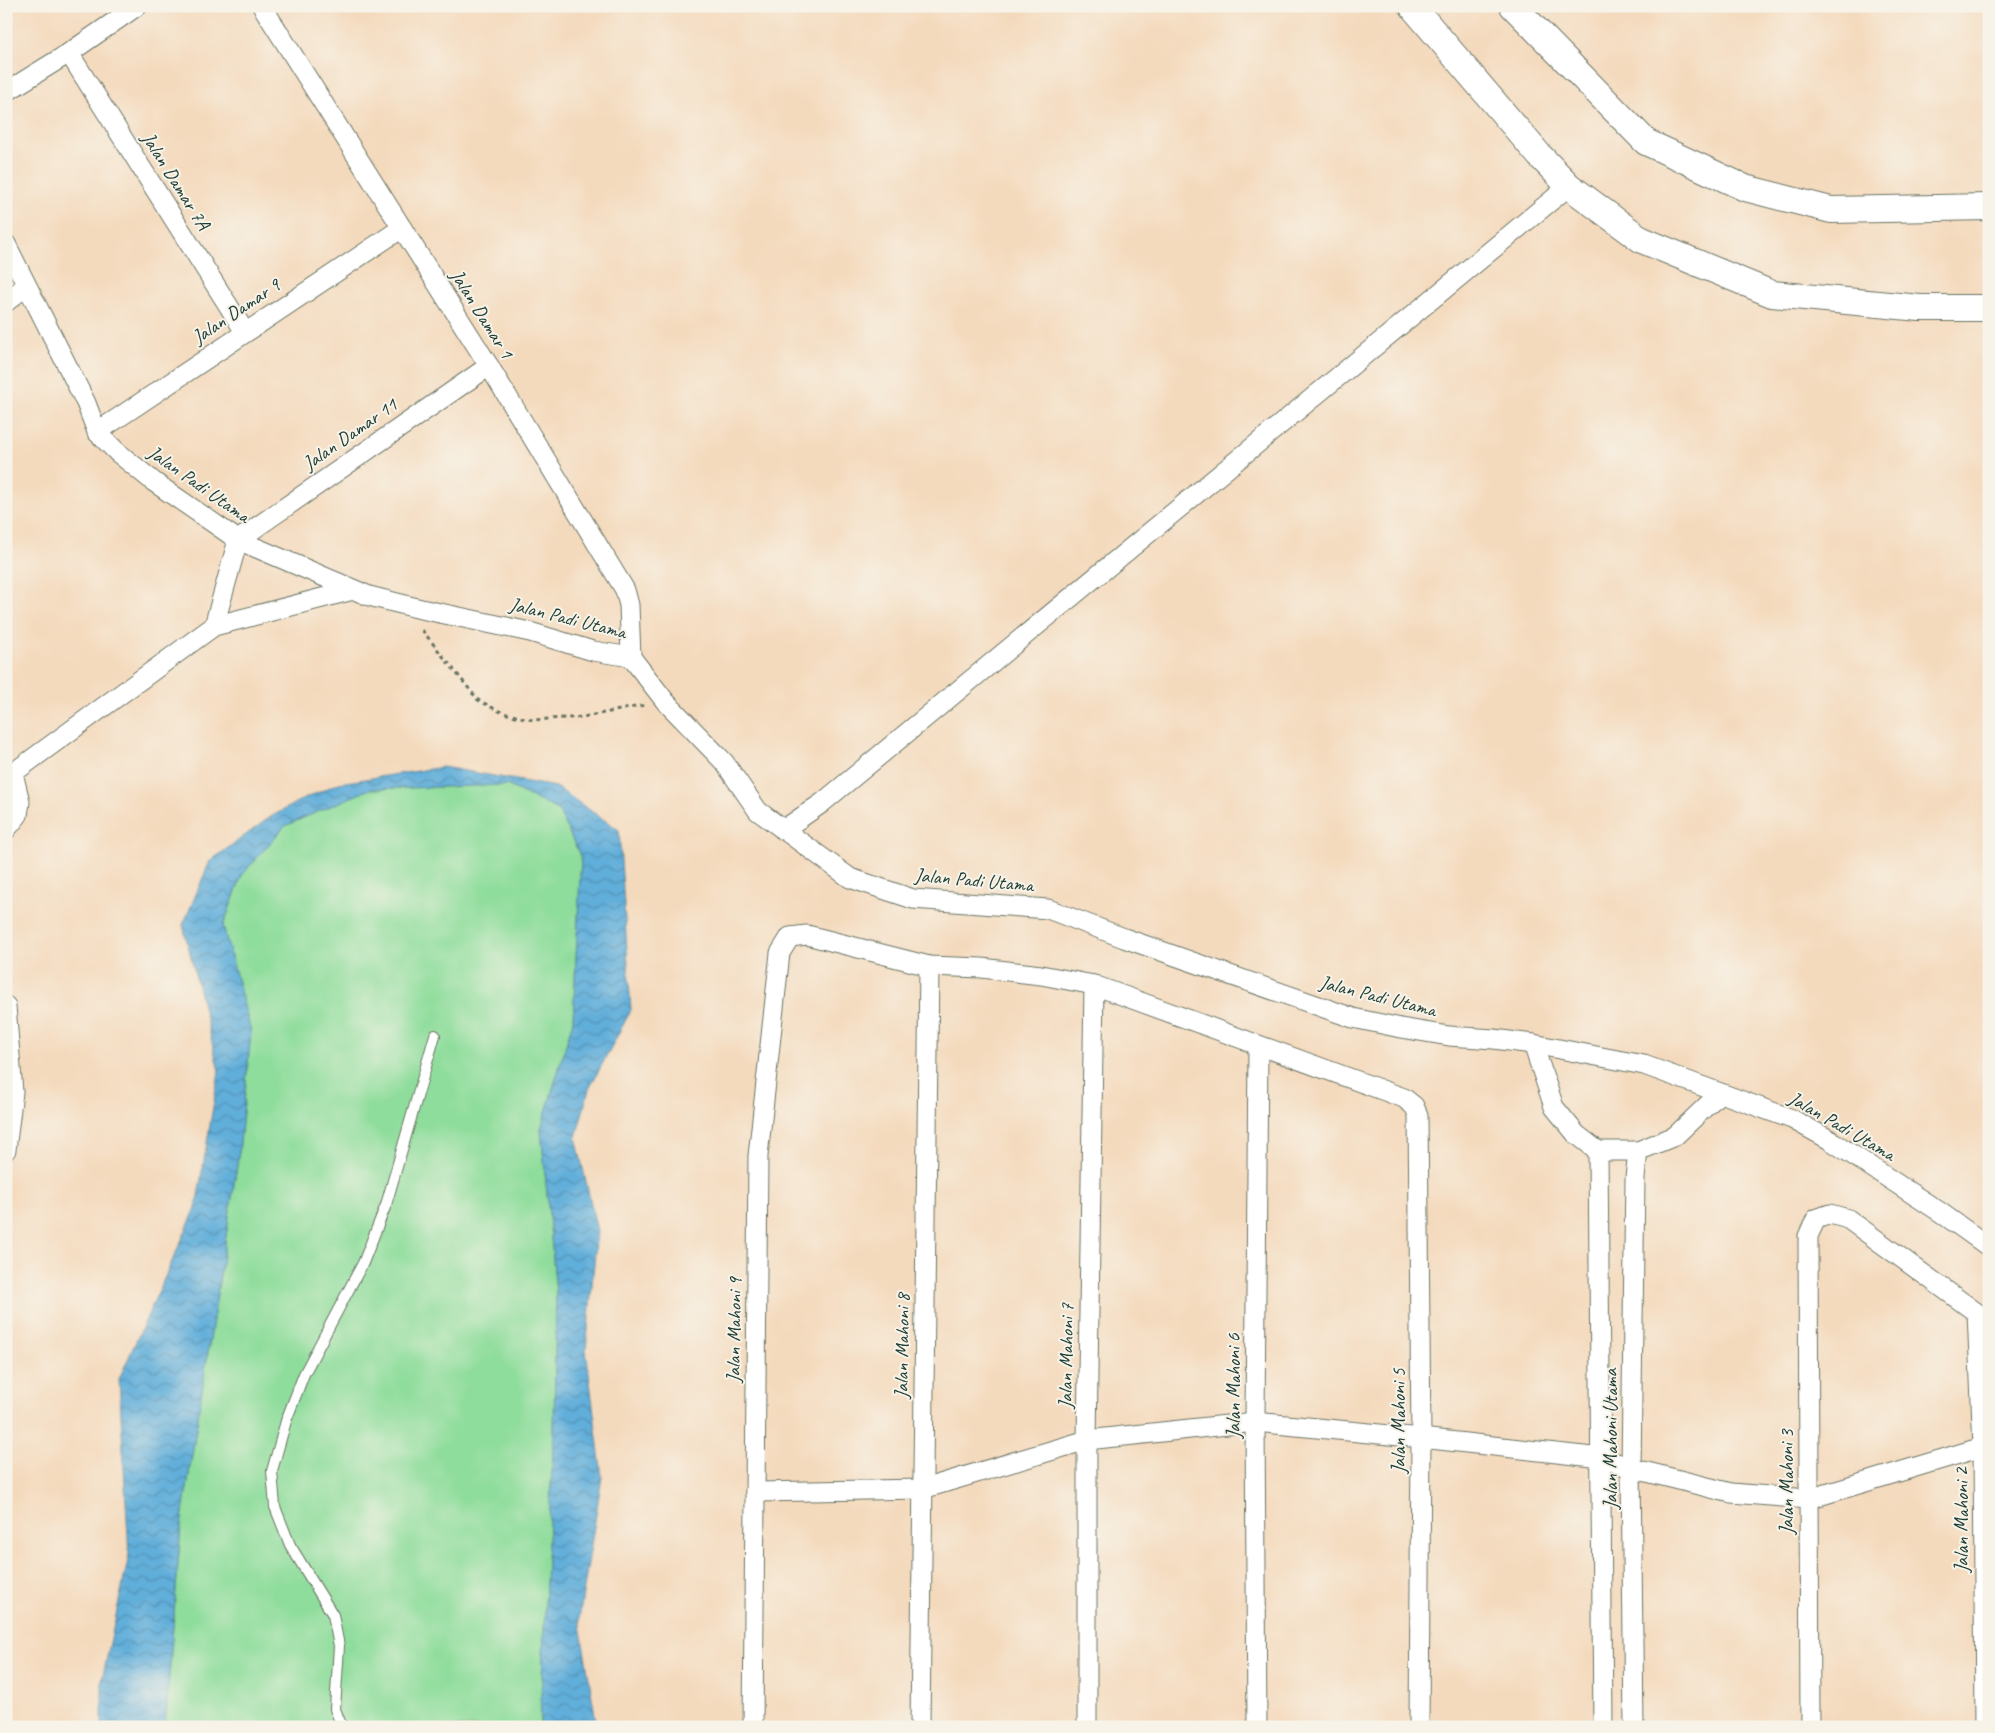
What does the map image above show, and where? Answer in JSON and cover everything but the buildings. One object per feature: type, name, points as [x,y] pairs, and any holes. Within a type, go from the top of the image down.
[{"type":"street","points":[[6,92],[69,54],[138,6]]},
{"type":"street","name":"Jalan Damar 1","points":[[262,6],[489,366],[626,590],[629,605],[631,657]]},
{"type":"street","points":[[1412,6],[1538,155],[1569,186],[1642,240],[1772,294],[1920,308],[1989,308]]},
{"type":"street","points":[[1513,6],[1646,142],[1745,188],[1831,210],[1989,207]]},
{"type":"street","name":"Jalan Damar 7A","points":[[69,54],[245,332]]},
{"type":"street","points":[[783,830],[822,803],[1569,186]]},
{"type":"street","name":"Jalan Damar 9","points":[[97,432],[402,228]]},
{"type":"street","name":"Jalan Padi Utama","points":[[6,244],[86,403],[97,432],[116,452],[154,482],[238,540],[354,590],[421,609],[530,632],[593,652],[631,657],[665,702],[724,762],[758,811],[850,878],[914,900],[1048,909],[1124,938],[1353,1018],[1449,1036],[1533,1044],[1644,1065],[1792,1119],[1830,1140],[1940,1212],[1989,1247]]},
{"type":"street","points":[[6,302],[26,286]]},
{"type":"street","name":"Jalan Damar 11","points":[[238,540],[489,366]]},
{"type":"street","points":[[214,626],[238,540]]},
{"type":"street","points":[[6,830],[18,815],[20,802],[9,771],[214,626],[354,590]]},
{"type":"street","name":"Jalan Mahoni 9","points":[[753,1727],[758,1156],[780,953],[790,937],[806,935],[929,966]]},
{"type":"street","points":[[929,966],[982,968],[1041,975],[1094,985],[1258,1046]]},
{"type":"street","name":"Jalan Mahoni 8","points":[[920,1727],[929,966]]},
{"type":"street","name":"Jalan Mahoni 7","points":[[1087,1727],[1087,1440],[1094,985]]},
{"type":"street","points":[[6,1006],[13,1092],[6,1150]]},
{"type":"street","points":[[1533,1044],[1554,1107],[1576,1134],[1598,1151],[1638,1151],[1675,1136],[1720,1093]]},
{"type":"street","name":"Jalan Mahoni 5","points":[[1258,1046],[1404,1098],[1414,1106],[1418,1115],[1421,1438],[1419,1727]]},
{"type":"street","name":"Jalan Mahoni 6","points":[[1256,1727],[1255,1422],[1258,1046]]},
{"type":"street","name":"Jalan Mahoni Utama","points":[[1598,1151],[1603,1727]]},
{"type":"street","name":"Jalan Mahoni Utama","points":[[1634,1727],[1631,1468],[1635,1178],[1638,1151]]},
{"type":"street","name":"Jalan Mahoni 3","points":[[1810,1727],[1808,1236],[1816,1219],[1830,1214],[1848,1219],[1983,1319]]},
{"type":"street","name":"Jalan Mahoni 2","points":[[1983,1319],[1986,1446],[1985,1727]]},
{"type":"street","points":[[755,1492],[923,1489],[1087,1440],[1255,1422],[1602,1458],[1631,1468],[1731,1493],[1809,1499],[1986,1446]]},
{"type":"lane","points":[[342,1727],[335,1709],[339,1646],[333,1615],[290,1545],[275,1507],[272,1471],[286,1421],[304,1374],[363,1263],[386,1205],[435,1035]]},
{"type":"path","points":[[401,602],[478,700],[503,713],[533,720],[583,717],[665,702]]},
{"type":"green space","points":[[507,785],[558,810],[581,857],[573,1021],[541,1129],[556,1292],[554,1433],[540,1727],[165,1727],[181,1526],[239,1152],[251,1032],[223,926],[242,875],[284,826],[370,789]]},
{"type":"water","points":[[443,767],[556,787],[619,830],[631,1010],[589,1089],[576,1137],[597,1231],[586,1350],[602,1477],[579,1619],[597,1727],[540,1727],[554,1433],[556,1292],[541,1129],[573,1021],[581,857],[558,810],[507,785],[370,789],[285,826],[242,875],[223,926],[251,1032],[239,1152],[181,1526],[165,1727],[102,1727],[102,1680],[129,1555],[119,1379],[196,1208],[219,1071],[183,925],[210,861],[269,818],[297,802],[339,783]]}]
